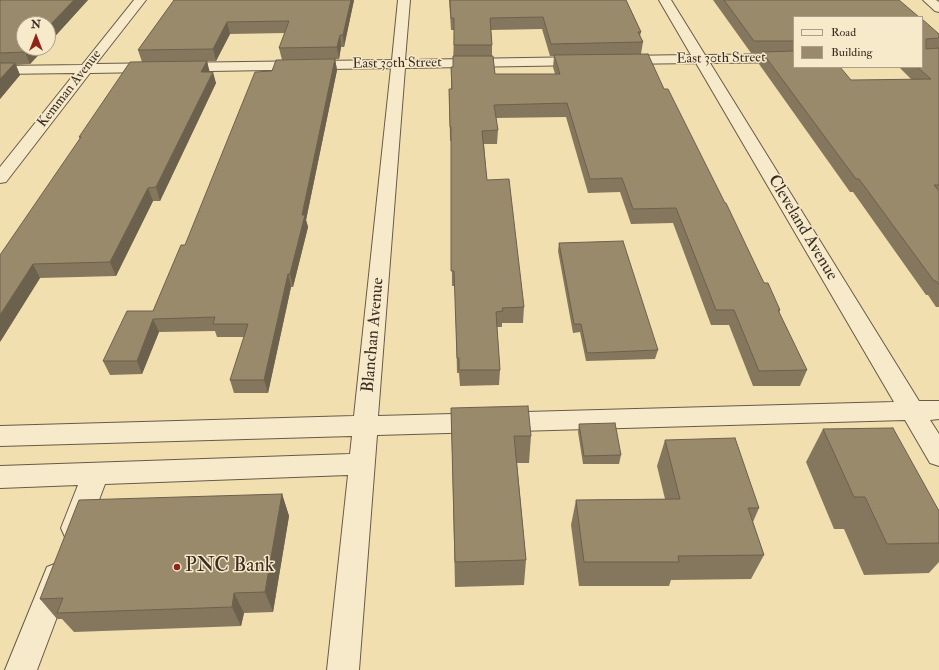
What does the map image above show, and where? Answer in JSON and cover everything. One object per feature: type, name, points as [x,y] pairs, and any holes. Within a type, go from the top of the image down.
[{"type":"street","name":"Kemman Avenue","points":[[0,178],[140,0]]},
{"type":"street","name":"Blanchan Avenue","points":[[343,670],[404,0]]},
{"type":"street","name":"Cleveland Avenue","points":[[666,0],[939,456]]},
{"type":"street","points":[[929,0],[939,8]]},
{"type":"street","name":"East 30th Street","points":[[610,60],[793,58]]},
{"type":"street","name":"East 30th Street","points":[[0,70],[594,61]]},
{"type":"street","points":[[0,436],[939,410]]},
{"type":"street","points":[[0,477],[362,464]]},
{"type":"street","points":[[21,670],[96,473]]},
{"type":"building","points":[[0,0],[74,0],[56,19],[56,16],[16,16],[16,52],[0,53]]},
{"type":"building","points":[[174,0],[351,0],[343,35],[340,35],[337,47],[279,48],[289,21],[227,22],[213,49],[138,50]]},
{"type":"building","points":[[450,0],[626,0],[641,32],[638,32],[643,42],[551,44],[543,17],[490,18],[492,45],[454,45],[454,18],[451,18]]},
{"type":"building","points":[[724,0],[899,0],[918,16],[793,16],[793,41],[754,41]]},
{"type":"building","points":[[923,20],[939,34],[939,38],[926,39],[926,49],[939,48],[939,185],[934,185],[939,191],[939,285],[936,281],[934,281],[859,179],[856,179],[762,52],[793,51],[793,68],[841,68],[851,80],[931,79],[918,68],[923,68]]},
{"type":"building","points":[[648,54],[664,89],[668,89],[726,203],[764,283],[768,283],[780,310],[778,310],[807,370],[759,371],[734,310],[716,310],[676,208],[633,209],[622,178],[590,179],[567,103],[494,105],[498,130],[482,131],[487,180],[509,179],[524,307],[502,308],[503,311],[496,312],[500,370],[459,370],[459,358],[457,358],[454,271],[451,271],[451,127],[449,89],[452,89],[451,67],[453,67],[453,56],[493,56],[495,74],[560,74],[554,55]]},
{"type":"building","points":[[335,59],[302,215],[305,215],[290,274],[288,274],[264,380],[230,380],[248,324],[213,324],[215,317],[153,319],[137,361],[103,361],[127,311],[153,311],[181,245],[185,245],[255,72],[272,71],[276,60]]},
{"type":"building","points":[[207,61],[201,72],[213,72],[156,187],[148,188],[110,262],[33,264],[0,315],[0,255],[81,137],[79,137],[130,62]]},
{"type":"building","points":[[0,63],[15,63],[0,79]]},
{"type":"building","points":[[623,241],[658,350],[587,353],[581,324],[574,324],[559,243]]},
{"type":"building","points":[[528,406],[531,436],[514,436],[526,560],[455,562],[451,408]]},
{"type":"building","points":[[615,423],[621,455],[584,456],[579,424]]},
{"type":"building","points":[[893,428],[939,511],[939,543],[887,544],[865,497],[854,497],[823,429]]},
{"type":"building","points":[[735,438],[759,508],[748,508],[764,555],[678,556],[679,562],[584,562],[576,500],[680,499],[665,440]]},
{"type":"building","name":"PNC Bank","points":[[282,494],[265,592],[234,593],[232,607],[57,613],[63,598],[40,599],[79,500]]},
{"type":"place","name":"PNC Bank","points":[[177,567]]}]
